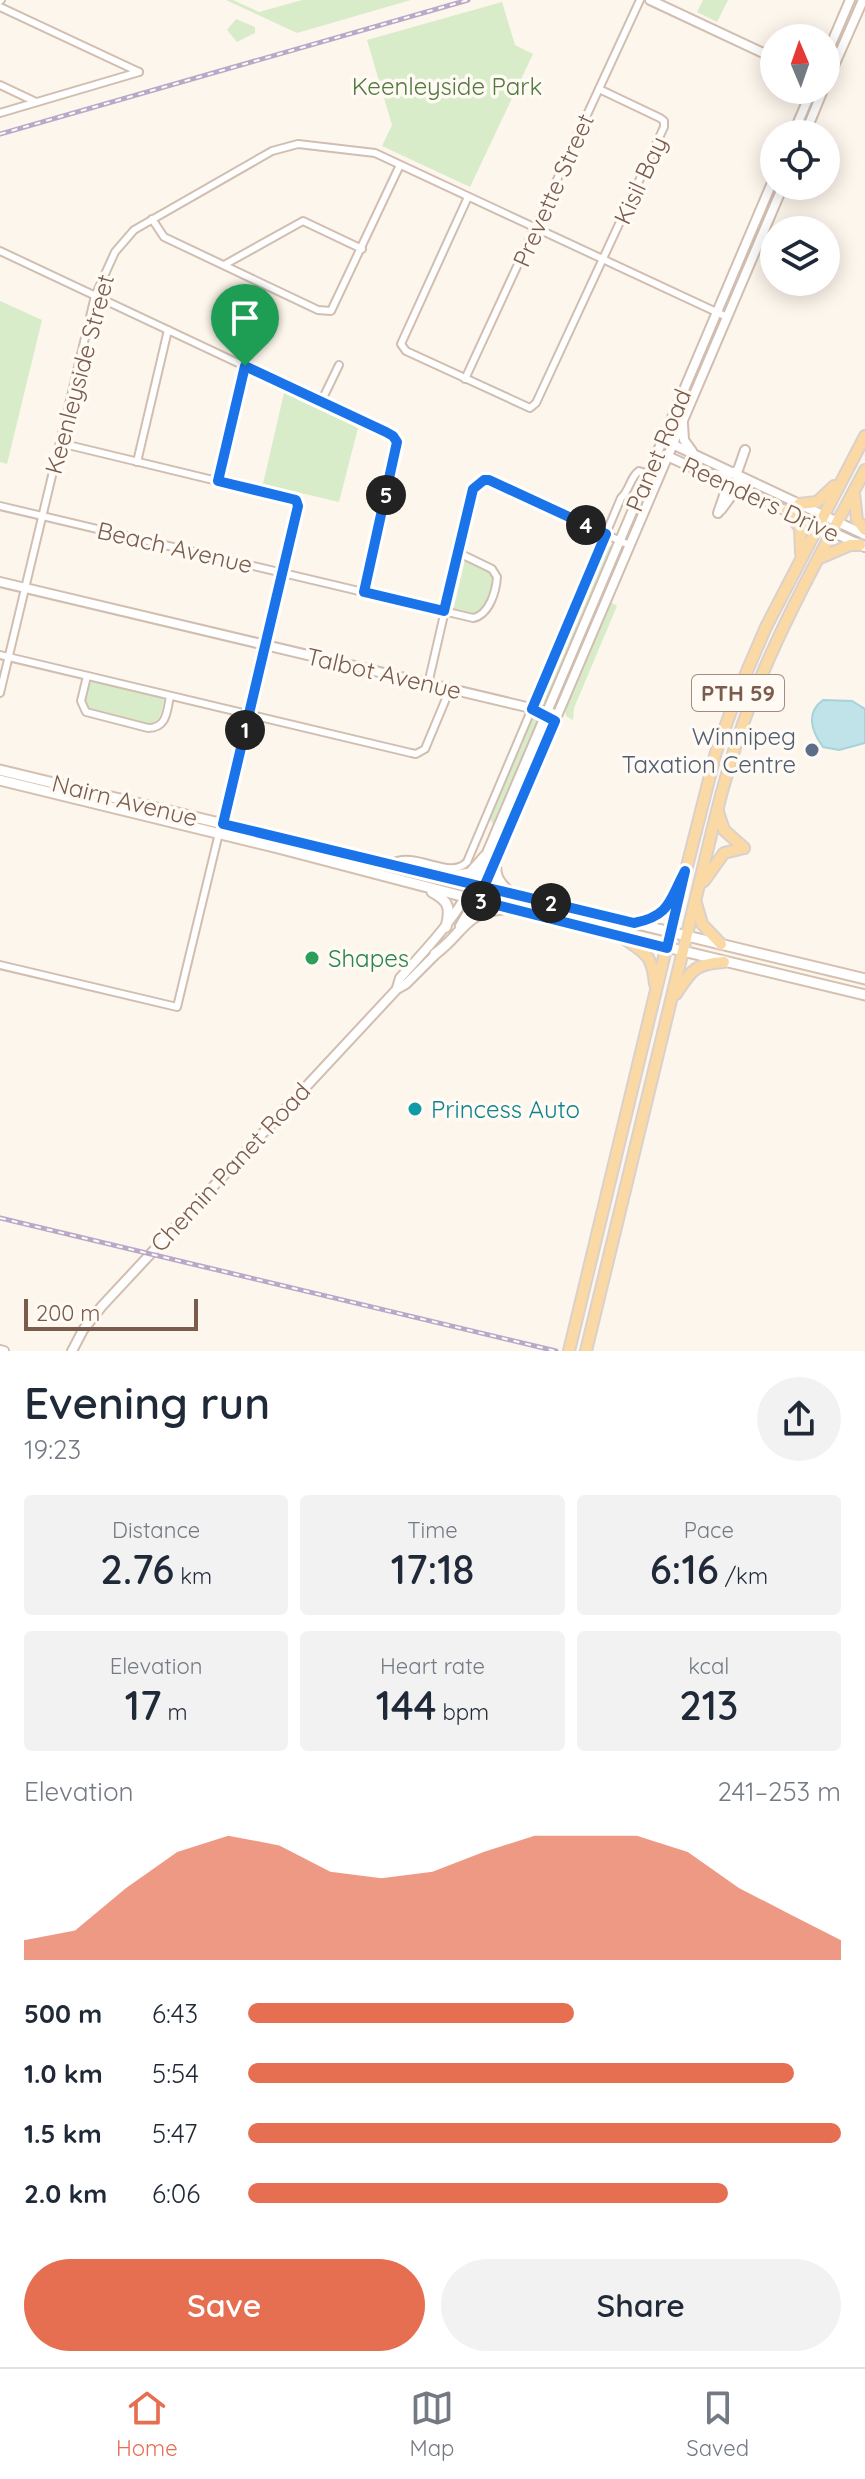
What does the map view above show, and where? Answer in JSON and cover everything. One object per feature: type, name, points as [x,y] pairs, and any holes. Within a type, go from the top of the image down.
[{"type":"main road","name":"PTH 59","points":[[569,1351],[710,774],[727,722],[766,627],[865,436]]},
{"type":"main road","name":"PTH 59","points":[[586,1351],[717,809],[736,746],[779,636],[865,470]]},
{"type":"main road","points":[[799,504],[817,502],[844,476]]},
{"type":"main road","points":[[818,559],[864,539],[857,520],[854,491]]},
{"type":"main road","points":[[787,511],[800,528],[801,557]]},
{"type":"main road","name":"Nairn Avenue","points":[[0,770],[64,790],[280,843],[442,873],[484,887],[861,978]]},
{"type":"main road","name":"Nairn Avenue","points":[[0,780],[64,790]]},
{"type":"main road","points":[[717,809],[724,830],[744,848],[731,850],[720,857],[696,897],[702,924],[721,944]]},
{"type":"main road","name":"Nairn Avenue","points":[[280,843],[466,898],[865,995]]},
{"type":"main road","points":[[442,873],[470,873],[485,856]]},
{"type":"main road","points":[[496,858],[494,873],[498,882],[510,893]]},
{"type":"main road","points":[[386,876],[389,865]]},
{"type":"main road","points":[[634,923],[652,920],[663,912],[685,871]]},
{"type":"main road","points":[[414,883],[443,898],[449,912],[446,927]]},
{"type":"main road","points":[[435,954],[474,916],[491,910],[509,909]]},
{"type":"main road","points":[[622,937],[646,954],[653,965],[656,994]]},
{"type":"main road","points":[[670,1003],[694,968],[724,962]]},
{"type":"main road","points":[[854,993],[861,978]]},
{"type":"street","name":"Prevette Street","points":[[465,379],[640,0]]},
{"type":"street","points":[[650,0],[664,3],[760,51]]},
{"type":"street","points":[[840,24],[850,0]]},
{"type":"street","points":[[840,52],[863,0]]},
{"type":"street","points":[[0,3],[139,72],[0,113]]},
{"type":"street","points":[[0,85],[36,102]]},
{"type":"street","name":"Kisil Bay","points":[[599,89],[664,121],[664,127],[603,260]]},
{"type":"street","name":"Keenleyside Street","points":[[0,693],[95,296],[117,248],[134,230],[279,148],[298,144],[366,150],[727,317]]},
{"type":"street","points":[[152,219],[164,237],[318,310],[331,311],[400,165]]},
{"type":"street","points":[[468,197],[401,342],[402,347],[525,407],[532,407],[603,260]]},
{"type":"street","name":"Panet Road","points":[[466,898],[765,200]]},
{"type":"street","name":"Panet Road","points":[[477,900],[777,200]]},
{"type":"street","points":[[224,265],[303,221],[362,249]]},
{"type":"street","points":[[0,251],[393,436],[397,442],[364,592]]},
{"type":"street","points":[[137,462],[168,330]]},
{"type":"street","points":[[321,402],[339,365]]},
{"type":"street","points":[[218,481],[245,366]]},
{"type":"street","points":[[684,416],[684,440],[687,447],[699,456]]},
{"type":"street","name":"Reenders Drive","points":[[662,438],[799,504],[821,520]]},
{"type":"street","points":[[0,965],[177,1007],[298,506],[296,500],[60,443]]},
{"type":"street","points":[[656,483],[670,468],[695,469],[720,476],[734,472],[743,462],[745,450],[733,464],[715,464]]},
{"type":"street","name":"Reenders Drive","points":[[657,452],[787,511],[821,520],[864,539]]},
{"type":"street","points":[[442,873],[459,869],[467,862],[621,498],[626,494],[635,473],[647,474]]},
{"type":"street","points":[[428,684],[473,489],[484,480],[629,545]]},
{"type":"street","points":[[747,494],[732,495],[718,513],[728,484],[739,481],[785,498]]},
{"type":"street","name":"Beach Avenue","points":[[0,506],[473,618],[481,616],[498,581],[492,569],[459,553]]},
{"type":"street","name":"Talbot Avenue","points":[[0,582],[533,709],[556,718]]},
{"type":"street","points":[[0,655],[416,754],[425,749],[450,689]]},
{"type":"street","points":[[87,676],[81,701],[84,710],[92,715],[151,729],[165,719],[170,696]]},
{"type":"street","points":[[486,819],[495,834]]},
{"type":"street","name":"Chemin Panet Road","points":[[72,1351],[83,1330],[102,1306],[397,989],[466,898]]},
{"type":"street","name":"Chemin Panet Road","points":[[416,967],[435,954],[462,924],[477,900]]},
{"type":"green space","points":[[226,0],[259,12],[302,0],[411,0],[297,33]]},
{"type":"green space","points":[[703,0],[728,0],[717,22],[697,12]]},
{"type":"green space","name":"Keenleyside Park","points":[[502,2],[515,45],[533,54],[470,187],[382,146],[392,125],[367,40]]},
{"type":"green space","points":[[236,19],[255,27],[255,33],[237,42],[227,30]]},
{"type":"green space","points":[[0,301],[42,320],[7,464],[0,462]]},
{"type":"green space","points":[[284,393],[358,428],[339,502],[263,484]]},
{"type":"green space","points":[[606,544],[614,547],[548,702],[539,703]]},
{"type":"green space","points":[[465,560],[481,566],[494,580],[488,598],[474,615],[453,611]]},
{"type":"green space","points":[[612,603],[617,606],[574,708],[573,720],[566,716],[565,709]]},
{"type":"green space","points":[[91,681],[161,697],[164,700],[160,715],[148,724],[91,711],[84,696]]},
{"type":"green space","points":[[535,716],[540,719],[494,827],[490,819]]},
{"type":"water","points":[[823,700],[852,701],[865,709],[865,743],[839,750],[823,747],[816,735],[812,717]]},
{"type":"railway","points":[[0,134],[468,0]]},
{"type":"railway","points":[[0,1218],[556,1351]]},
{"type":"place","name":"Winnipeg Taxation Centre","points":[[812,750]]},
{"type":"place","name":"Shapes","points":[[312,958]]},
{"type":"place","name":"Princess Auto","points":[[415,1109]]},
{"type":"route","points":[[245,366],[218,481],[296,500],[298,506],[223,824],[369,861],[484,887],[634,923],[652,920],[665,910],[685,871],[667,948],[477,900],[484,887],[555,721],[532,709],[606,534],[484,480],[473,489],[444,611],[364,592],[397,442],[386,432],[245,366]]}]
